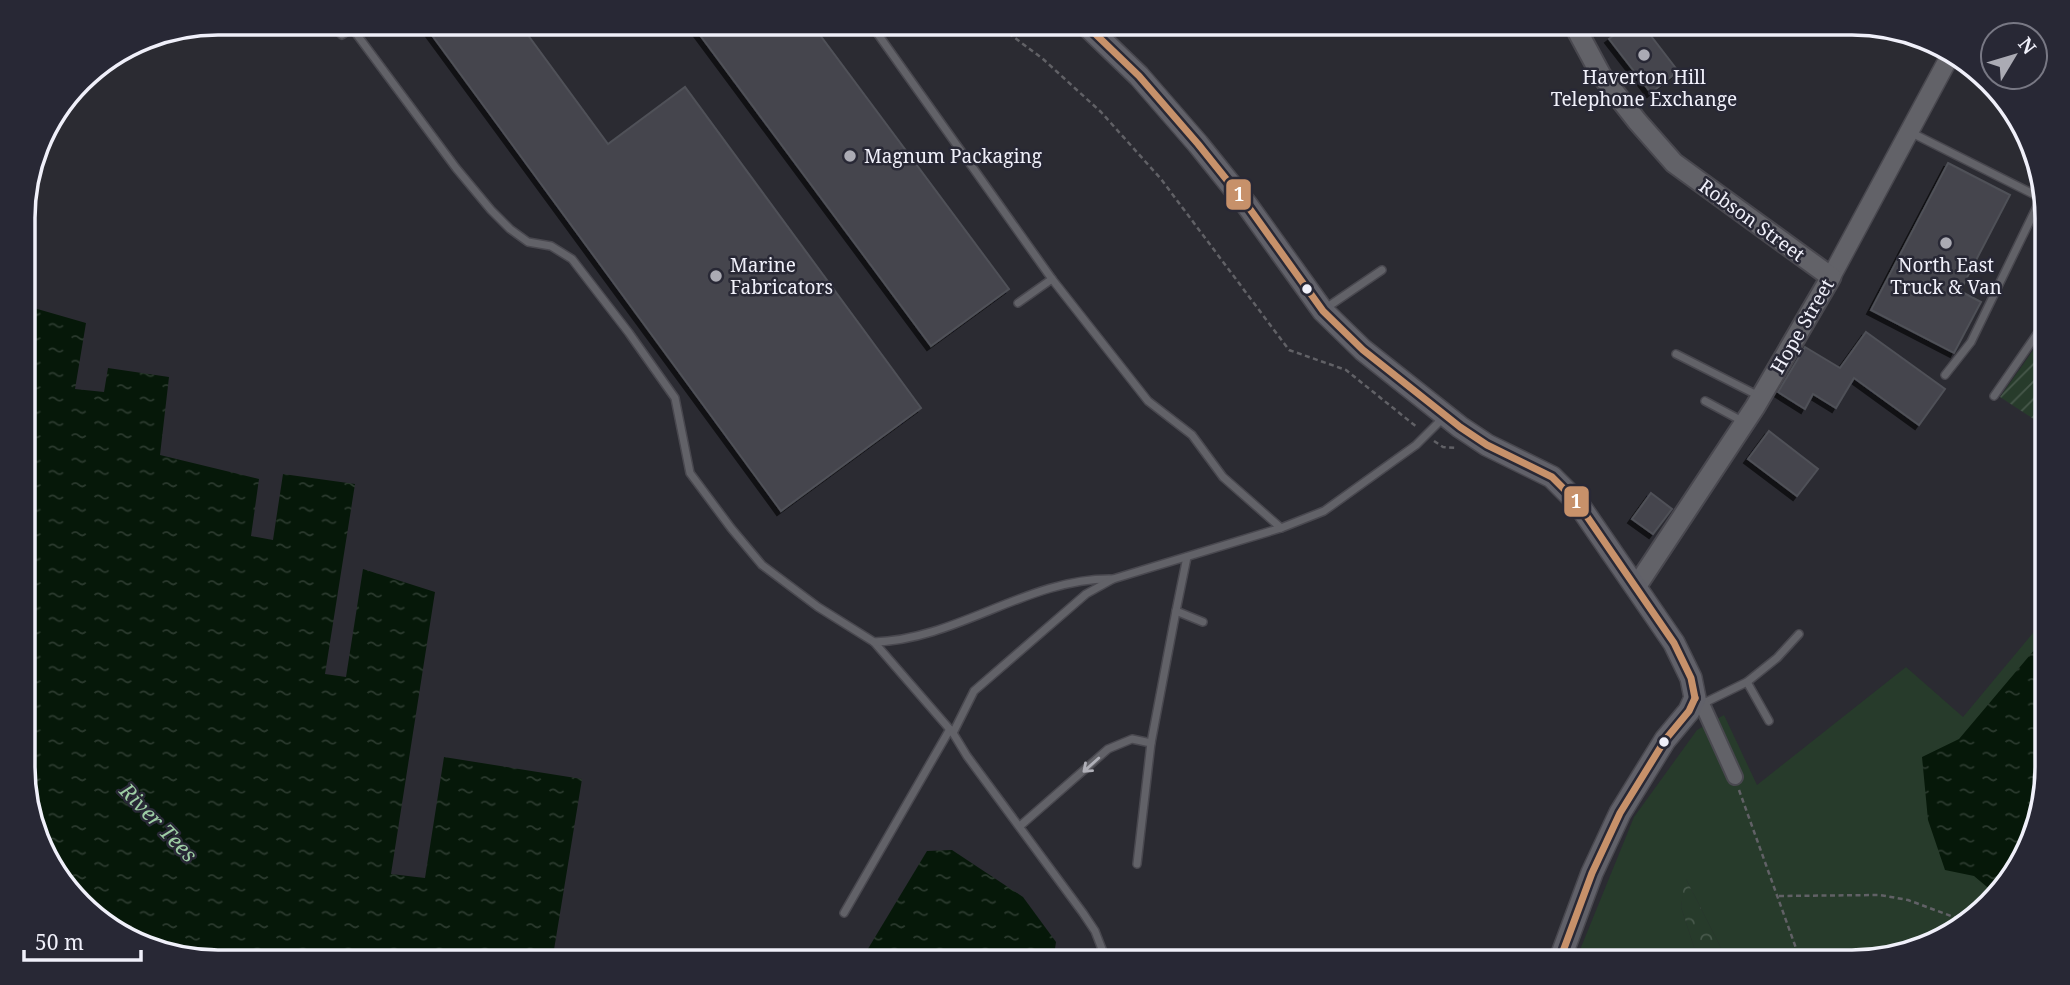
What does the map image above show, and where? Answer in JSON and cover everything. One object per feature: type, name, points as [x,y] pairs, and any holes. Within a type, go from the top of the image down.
[{"type":"main road","points":[[1096,35],[1139,76],[1198,144],[1247,205],[1323,311],[1363,350],[1487,445],[1552,477],[1577,502],[1674,643],[1699,701],[1665,740],[1620,813],[1592,873],[1563,950]]},
{"type":"main road","name":"Robson Street","points":[[1579,35],[1601,75],[1674,163],[1831,277]]},
{"type":"main road","name":"Hope Street","points":[[1636,587],[1745,423],[1831,277]]},
{"type":"street","name":"Hope Street","points":[[1831,277],[1946,62]]},
{"type":"street","points":[[1699,701],[1734,777]]},
{"type":"lane","points":[[363,35],[456,168],[491,210],[509,229],[528,242],[551,246],[572,259],[629,332],[675,398],[690,473],[731,528],[762,565],[818,607],[874,642],[952,731],[967,756],[1095,931],[1102,950]]},
{"type":"lane","points":[[879,35],[1052,279],[1148,401],[1192,435],[1223,477],[1281,528]]},
{"type":"lane","points":[[1909,131],[2032,189]]},
{"type":"lane","points":[[1945,375],[1971,342],[2034,212]]},
{"type":"lane","points":[[1323,311],[1382,270]]},
{"type":"lane","points":[[1018,303],[1052,279]]},
{"type":"lane","points":[[1994,396],[2035,337]]},
{"type":"lane","points":[[1676,354],[1761,397]]},
{"type":"lane","points":[[1705,401],[1745,423]]},
{"type":"lane","points":[[844,913],[974,691],[1086,594],[1114,579],[1281,528],[1324,511],[1426,435],[1445,415]]},
{"type":"lane","points":[[1137,864],[1151,743],[1187,557]]},
{"type":"lane","points":[[874,642],[889,642],[943,629],[1007,604],[1067,585],[1092,579],[1114,579]]},
{"type":"lane","points":[[1176,611],[1203,622]]},
{"type":"lane","points":[[1699,701],[1747,682],[1777,658],[1799,634]]},
{"type":"lane","points":[[1747,682],[1769,721]]},
{"type":"lane","points":[[1020,826],[1108,749],[1132,739],[1151,743]]},
{"type":"path","points":[[1011,35],[1044,59],[1101,112],[1152,169],[1289,350],[1346,370],[1443,447],[1466,448]]},
{"type":"path","points":[[1734,777],[1797,950]]},
{"type":"path","points":[[1778,896],[1880,895],[1908,900],[1956,918]]},
{"type":"green space","points":[[2035,348],[2035,420],[2000,397]]},
{"type":"green space","points":[[2035,630],[2035,767],[2029,814],[2021,837],[2004,869],[1973,905],[1954,919],[1911,940],[1864,950],[1722,950],[1686,879],[1681,907],[1695,950],[1580,950],[1634,817],[1697,730],[1724,715],[1757,785],[1906,667],[1963,717]]},
{"type":"green space","points":[[1685,877],[1722,950],[1695,950],[1681,907]]},
{"type":"water","name":"River Tees","points":[[35,308],[86,323],[75,389],[104,392],[108,368],[169,377],[160,455],[259,479],[251,536],[273,540],[283,474],[355,484],[325,674],[346,677],[363,569],[435,592],[391,874],[425,878],[444,757],[582,779],[554,950],[206,950],[171,944],[148,936],[107,912],[73,878],[60,859],[41,814],[37,791]]},
{"type":"water","points":[[2035,649],[2035,767],[2029,814],[2010,859],[1989,889],[1974,876],[1945,870],[1928,820],[1922,757],[1959,739]]},
{"type":"water","points":[[952,850],[1023,897],[1056,942],[1055,950],[867,950],[927,851]]},
{"type":"building","name":"Marine Fabricators","points":[[432,35],[528,35],[608,144],[685,87],[921,408],[781,511]]},
{"type":"building","name":"Magnum Packaging","points":[[700,35],[820,35],[1009,289],[931,346]]},
{"type":"building","name":"Haverton Hill Telephone Exchange","points":[[1614,35],[1650,35],[1678,71],[1651,93],[1609,39]]},
{"type":"building","name":"North East Truck & Van","points":[[1948,163],[2010,195],[1960,291],[1981,302],[1954,353],[1871,310]]},
{"type":"building","name":"North East Truck & Van","points":[[1866,332],[1945,389],[1919,425],[1854,378],[1836,408],[1813,394],[1805,409],[1778,392],[1805,347],[1840,368]]},
{"type":"building","points":[[1769,431],[1818,469],[1797,496],[1748,459]]},
{"type":"building","points":[[1651,493],[1672,509],[1653,534],[1632,519]]},
{"type":"transit line","name":"1","points":[[1096,35],[1139,76],[1198,144],[1247,205],[1323,311],[1363,350],[1460,427],[1487,445],[1552,477],[1577,502],[1674,643],[1691,678],[1695,698]]},
{"type":"transit line","name":"1","points":[[1563,950],[1592,873],[1620,813],[1665,740],[1689,711],[1695,698]]},
{"type":"place","name":"Haverton Hill Telephone Exchange","points":[[1644,55]]},
{"type":"place","name":"Magnum Packaging","points":[[850,156]]},
{"type":"place","name":"North East Truck & Van","points":[[1946,243]]},
{"type":"place","name":"Marine Fabricators","points":[[716,276]]}]
